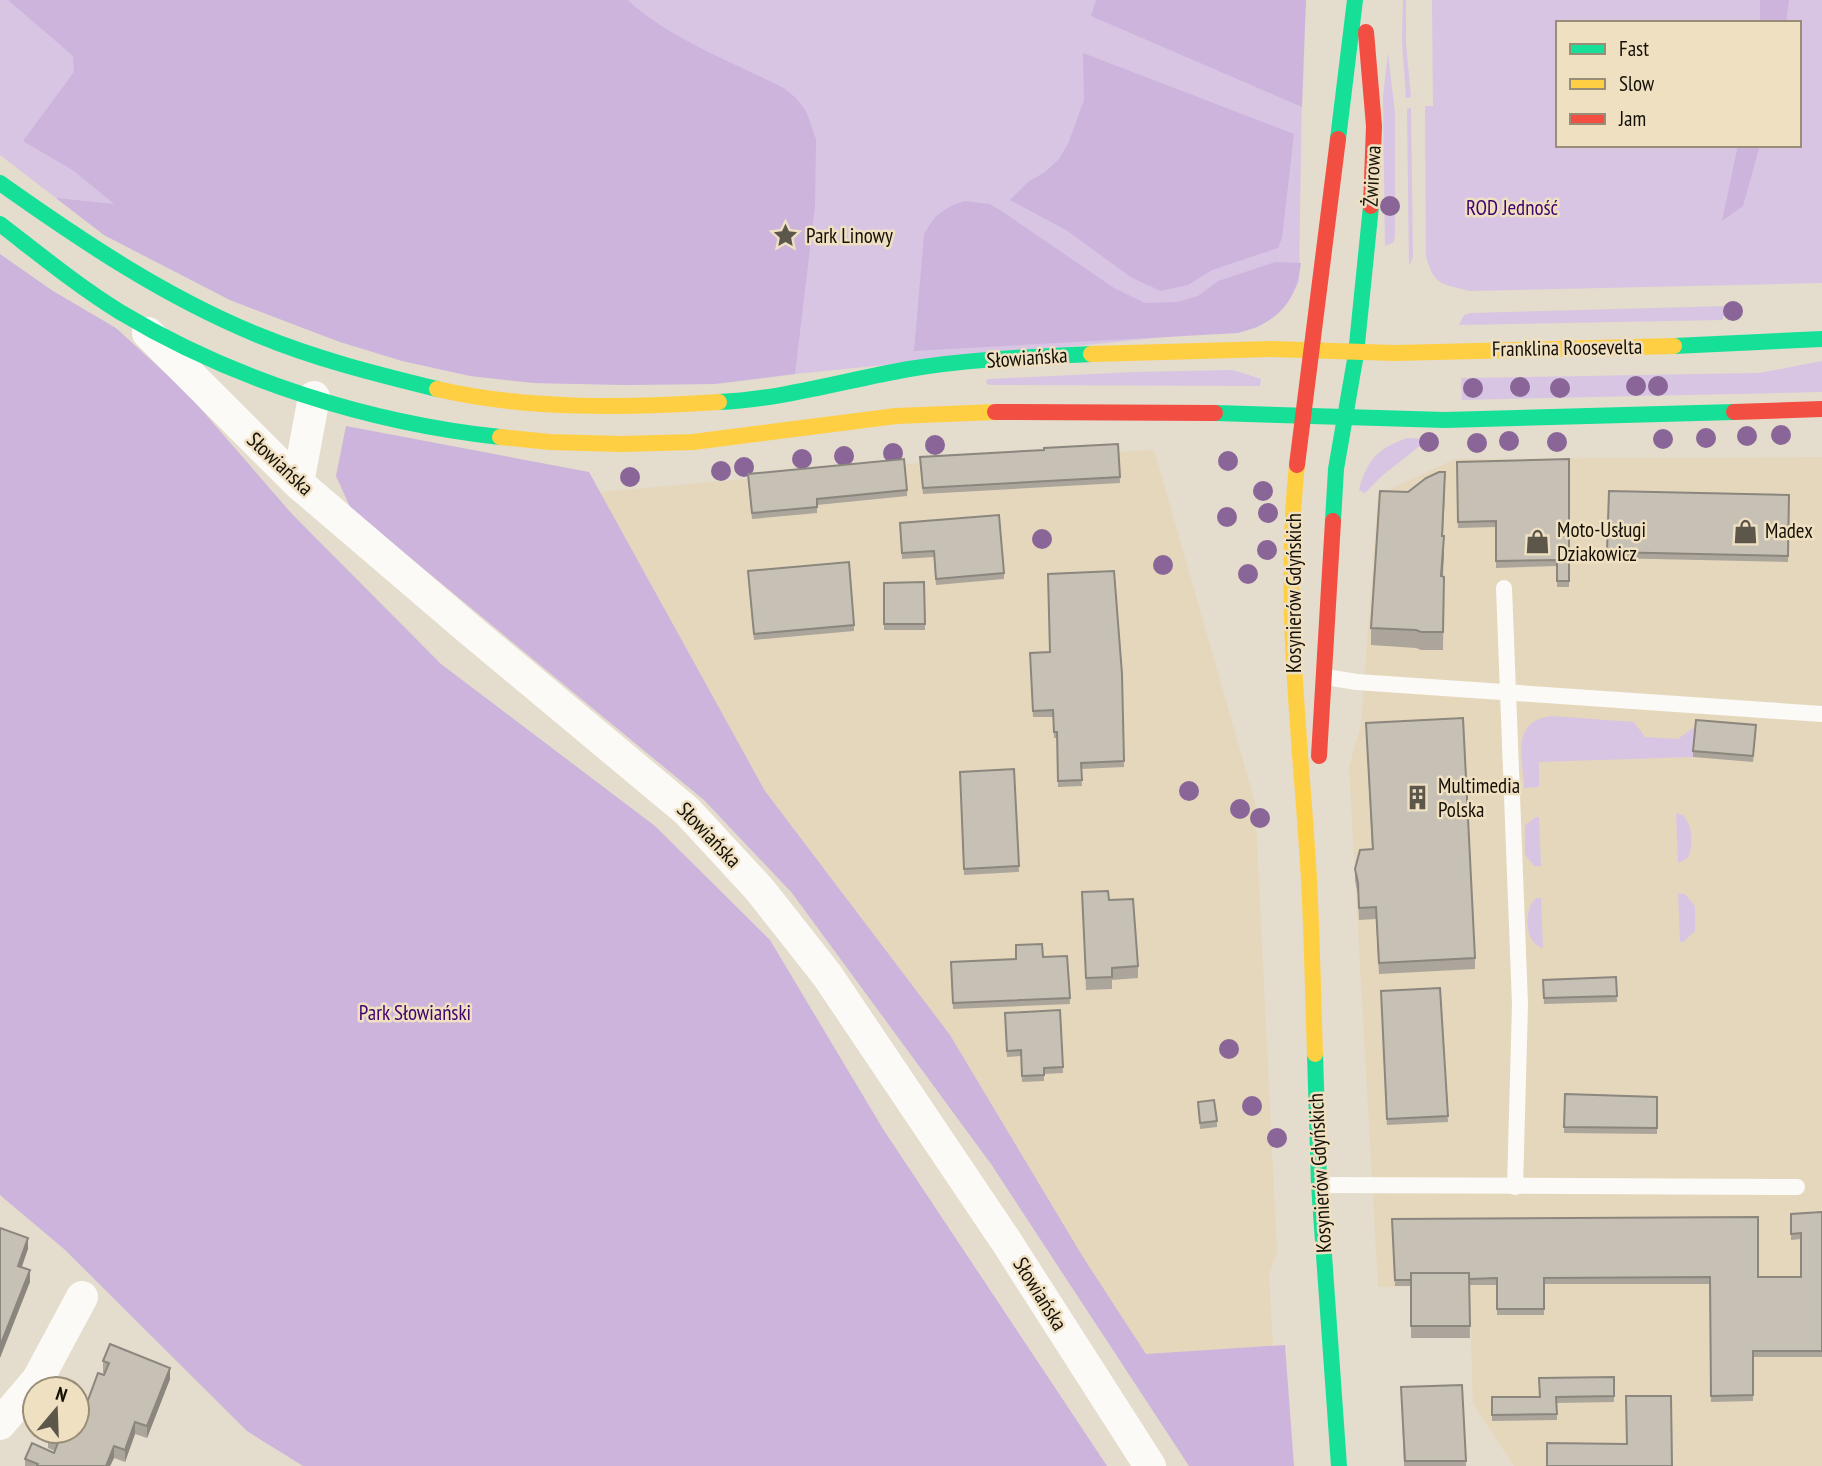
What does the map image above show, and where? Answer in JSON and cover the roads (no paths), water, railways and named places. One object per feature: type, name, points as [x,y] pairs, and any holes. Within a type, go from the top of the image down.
[{"type":"main road","name":"Żwirowa","points":[[1312,351],[1355,0]]},
{"type":"main road","name":"Żwirowa","points":[[1355,0],[1366,31],[1374,126],[1367,256],[1356,354]]},
{"type":"main road","name":"Słowiańska","points":[[0,183],[120,267],[181,301],[260,338],[318,358],[410,384],[510,401],[629,408],[696,405],[797,393],[910,369],[952,364],[1129,352],[1262,348],[1312,351]]},
{"type":"main road","name":"Słowiańska","points":[[0,224],[67,275],[135,321],[191,349],[314,397],[375,414],[464,433],[538,441],[605,444],[736,438],[852,419],[919,412],[1343,417]]},
{"type":"main road","name":"Franklina Roosevelta","points":[[1312,351],[1356,354],[1749,344],[1822,339]]},
{"type":"main road","name":"Kosynierów Gdyńskich","points":[[1312,351],[1294,492],[1291,633],[1309,879],[1319,1185],[1339,1466]]},
{"type":"main road","name":"Kosynierów Gdyńskich","points":[[1309,879],[1325,677],[1336,469],[1356,354]]},
{"type":"main road","points":[[1343,417],[1451,420],[1822,409]]},
{"type":"street","name":"Słowiańska","points":[[135,321],[298,483],[678,803],[760,890],[827,975],[991,1217],[1150,1466]]},
{"type":"street","points":[[298,483],[314,397]]},
{"type":"street","points":[[0,1424],[38,1379],[82,1297]]},
{"type":"lane","points":[[1504,588],[1520,1004],[1515,1186]]},
{"type":"lane","points":[[1325,677],[1357,682],[1822,714]]},
{"type":"lane","points":[[1319,1185],[1797,1187]]},
{"type":"place","name":"Park Linowy","points":[[786,236]]},
{"type":"place","name":"Madex","points":[[1745,531]]},
{"type":"place","name":"Moto-Usługi Dziakowicz","points":[[1537,542]]},
{"type":"place","name":"Multimedia Polska","points":[[1418,798]]},
{"type":"park label","name":"ROD Jedność","points":[[1512,208]]},
{"type":"park label","name":"Park Słowiański","points":[[415,1013]]}]
